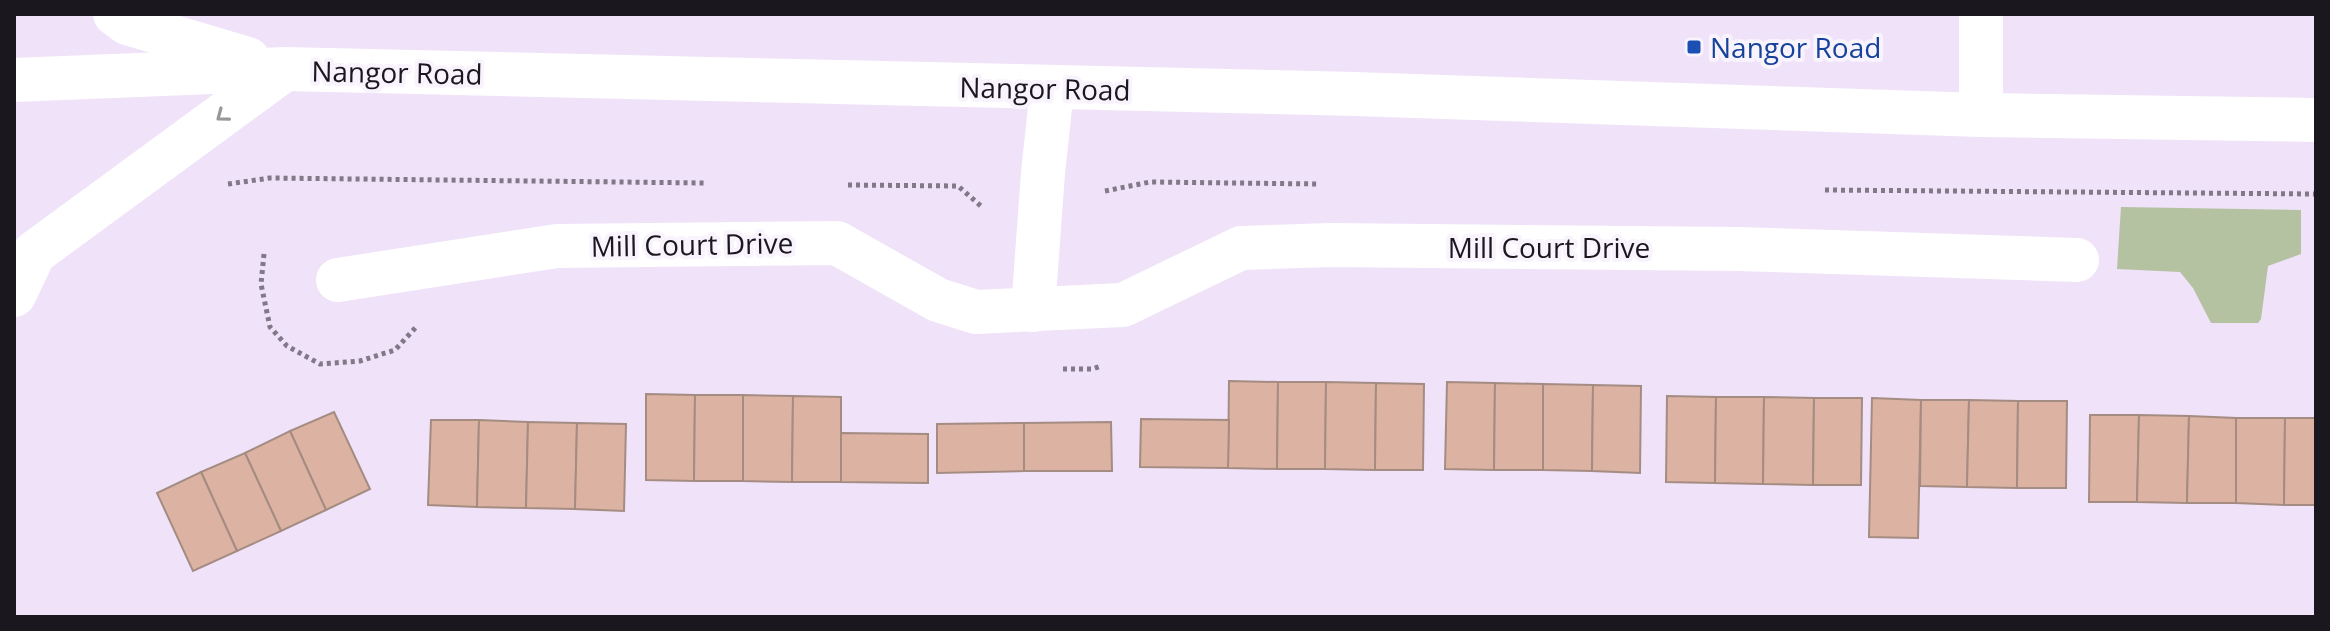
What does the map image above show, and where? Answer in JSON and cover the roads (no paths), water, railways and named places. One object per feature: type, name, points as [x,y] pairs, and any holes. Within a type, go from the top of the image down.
[{"type":"main road","points":[[115,14],[127,23],[285,69]]},
{"type":"main road","points":[[1981,14],[1981,115]]},
{"type":"main road","points":[[14,295],[34,253],[285,69]]},
{"type":"main road","name":"Nangor Road","points":[[14,80],[285,69],[1355,94],[1981,115],[2316,120]]},
{"type":"main road","points":[[1033,310],[1052,89]]},
{"type":"main road","name":"Mill Court Drive","points":[[338,280],[557,246],[837,243],[938,300],[976,312],[1123,305],[1241,248],[1330,245],[1738,249],[2077,260]]},
{"type":"place","name":"Nangor Road","points":[[1694,47]]}]
